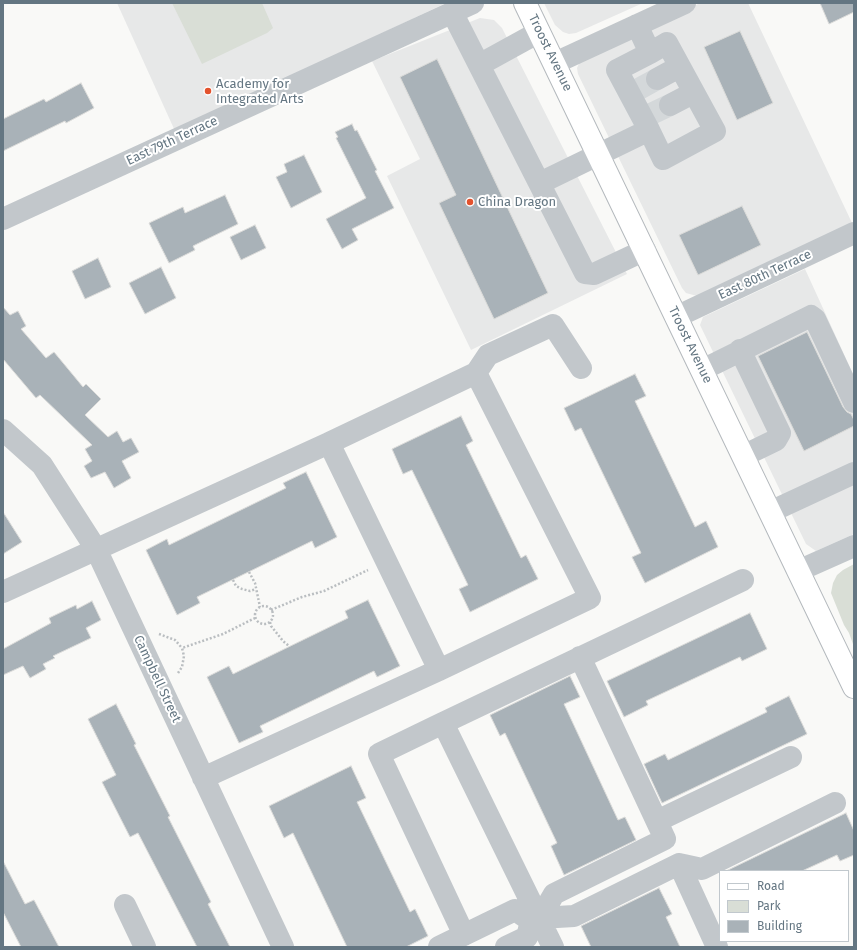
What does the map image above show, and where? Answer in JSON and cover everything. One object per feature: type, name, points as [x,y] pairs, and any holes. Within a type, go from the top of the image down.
[{"type":"main road","name":"Troost Avenue","points":[[526,3],[854,687]]},
{"type":"street","name":"East 79th Terrace","points":[[3,219],[473,3]]},
{"type":"street","points":[[555,63],[686,3]]},
{"type":"street","points":[[452,12],[585,272],[594,274],[644,250]]},
{"type":"street","points":[[637,25],[650,53]]},
{"type":"street","points":[[479,65],[539,32]]},
{"type":"street","points":[[667,43],[679,66],[714,130],[663,159],[634,92],[617,70],[667,43]]},
{"type":"street","points":[[657,79],[679,66]]},
{"type":"street","points":[[670,105],[694,93]]},
{"type":"street","points":[[540,183],[598,154],[647,121]]},
{"type":"street","name":"East 80th Terrace","points":[[676,317],[854,233]]},
{"type":"street","points":[[702,370],[811,316],[815,319],[854,402]]},
{"type":"street","points":[[3,592],[330,443],[476,373],[488,355],[553,324],[581,368]]},
{"type":"street","points":[[740,350],[780,433],[776,440],[743,456]]},
{"type":"street","points":[[203,778],[439,670],[590,598],[476,373]]},
{"type":"street","name":"Campbell Street","points":[[3,430],[42,465],[96,549],[283,947]]},
{"type":"street","points":[[330,443],[439,670]]},
{"type":"street","points":[[770,512],[854,473]]},
{"type":"street","points":[[798,571],[854,546]]},
{"type":"street","points":[[464,935],[379,754],[742,580]]},
{"type":"street","points":[[506,947],[527,937],[536,919],[554,894],[665,839],[580,657]]},
{"type":"street","points":[[443,723],[536,919],[553,947]]},
{"type":"street","points":[[657,820],[790,758]]},
{"type":"street","points":[[439,947],[515,910],[536,919],[574,916],[679,864],[702,869],[836,803]]},
{"type":"street","points":[[679,864],[717,947]]},
{"type":"street","points":[[125,905],[145,947]]},
{"type":"path","points":[[271,610],[302,597],[324,591],[386,562]]},
{"type":"path","points":[[249,572],[255,583],[260,607]]},
{"type":"path","points":[[233,580],[236,586],[242,589],[250,591],[256,589]]},
{"type":"path","points":[[255,618],[256,611],[260,607],[266,607],[271,610]]},
{"type":"path","points":[[271,610],[272,616],[270,626],[282,641],[290,646]]},
{"type":"path","points":[[160,686],[176,677],[182,667],[184,656],[182,648],[223,634],[255,618]]},
{"type":"path","points":[[255,618],[261,624],[270,622]]},
{"type":"shaded area","name":"Academy for Integrated Arts","points":[[117,3],[446,3],[175,131]]},
{"type":"shaded area","points":[[544,3],[643,3],[576,33],[569,34],[563,32],[555,25]]},
{"type":"shaded area","points":[[700,3],[748,3],[853,225],[697,296],[686,293],[682,288],[578,74],[577,68],[580,61]]},
{"type":"shaded area","points":[[480,18],[494,20],[502,28],[627,274],[471,350],[387,176],[420,159],[372,61]]},
{"type":"shaded area","points":[[805,269],[854,376],[854,534],[816,551],[806,544],[700,325],[703,317]]},
{"type":"green space","points":[[172,3],[262,3],[273,28],[267,33],[202,64]]},
{"type":"green space","points":[[854,564],[854,647],[831,593],[833,583],[837,575]]},
{"type":"building","points":[[820,3],[854,3],[854,12],[829,24]]},
{"type":"building","points":[[740,31],[773,103],[737,120],[704,47]]},
{"type":"building","points":[[437,59],[548,293],[494,319],[439,203],[456,195],[400,77]]},
{"type":"building","points":[[81,83],[94,108],[66,123],[65,121],[3,151],[3,119],[44,99],[46,102]]},
{"type":"building","points":[[352,124],[355,131],[357,130],[377,170],[375,171],[394,208],[352,229],[358,240],[342,249],[326,219],[366,198],[336,138],[338,137],[335,132]]},
{"type":"building","points":[[304,155],[322,192],[291,208],[276,177],[287,172],[284,164]]},
{"type":"building","points":[[225,195],[238,224],[193,246],[195,250],[169,263],[149,223],[183,207],[185,213]]},
{"type":"building","points":[[742,206],[761,245],[698,275],[679,235]]},
{"type":"building","points":[[255,225],[266,248],[241,260],[230,237]]},
{"type":"building","points":[[98,258],[111,287],[85,299],[72,271]]},
{"type":"building","points":[[161,267],[176,298],[145,314],[129,283]]},
{"type":"building","points":[[3,307],[10,315],[18,311],[26,326],[21,329],[46,358],[54,352],[83,387],[86,384],[101,399],[85,415],[108,437],[117,431],[123,442],[131,438],[139,452],[122,461],[131,478],[114,488],[105,472],[91,478],[84,466],[92,461],[85,449],[92,445],[40,395],[36,398],[3,359]]},
{"type":"building","points":[[807,332],[843,407],[851,414],[854,420],[854,426],[804,451],[758,356]]},
{"type":"building","points":[[635,374],[646,396],[635,401],[695,527],[706,521],[718,547],[645,583],[632,557],[641,553],[581,428],[575,431],[564,408]]},
{"type":"building","points":[[461,416],[473,441],[466,445],[521,558],[526,555],[538,579],[470,612],[459,589],[468,585],[412,470],[403,474],[392,449]]},
{"type":"building","points":[[306,472],[337,537],[315,548],[312,541],[197,597],[200,603],[177,615],[146,550],[167,539],[169,545],[286,488],[283,483]]},
{"type":"building","points":[[3,512],[22,542],[3,554]]},
{"type":"building","points":[[368,600],[400,666],[377,677],[374,671],[260,726],[263,732],[239,743],[207,677],[229,666],[233,674],[348,618],[345,611]]},
{"type":"building","points":[[92,601],[101,620],[86,628],[91,638],[53,656],[55,658],[43,664],[46,669],[30,678],[23,666],[3,675],[3,649],[51,623],[49,618],[76,605],[77,609]]},
{"type":"building","points":[[750,613],[767,649],[742,661],[740,657],[646,701],[648,705],[624,717],[607,681]]},
{"type":"building","points":[[570,676],[580,697],[564,704],[618,820],[625,817],[636,840],[564,875],[551,846],[557,843],[505,733],[500,736],[490,715]]},
{"type":"building","points":[[789,696],[807,734],[662,803],[644,764],[665,754],[668,760],[767,712],[765,708]]},
{"type":"building","points":[[116,704],[136,744],[134,745],[170,816],[168,817],[211,902],[208,904],[230,947],[197,947],[138,833],[130,837],[102,782],[116,775],[88,719]]},
{"type":"building","points":[[351,766],[366,798],[357,802],[410,912],[415,909],[428,936],[406,947],[347,947],[293,833],[284,838],[269,806]]},
{"type":"building","points":[[846,813],[854,831],[854,855],[840,861],[837,855],[804,870],[728,870]]},
{"type":"building","points":[[3,861],[25,904],[34,900],[59,947],[21,947],[3,912]]},
{"type":"building","points":[[659,888],[672,914],[666,917],[680,947],[591,947],[581,926]]},
{"type":"tunnel","points":[[637,90],[657,79]]},
{"type":"tunnel","points":[[649,115],[670,105]]},
{"type":"place","name":"Academy for Integrated Arts","points":[[208,91]]},
{"type":"place","name":"China Dragon","points":[[470,202]]}]
